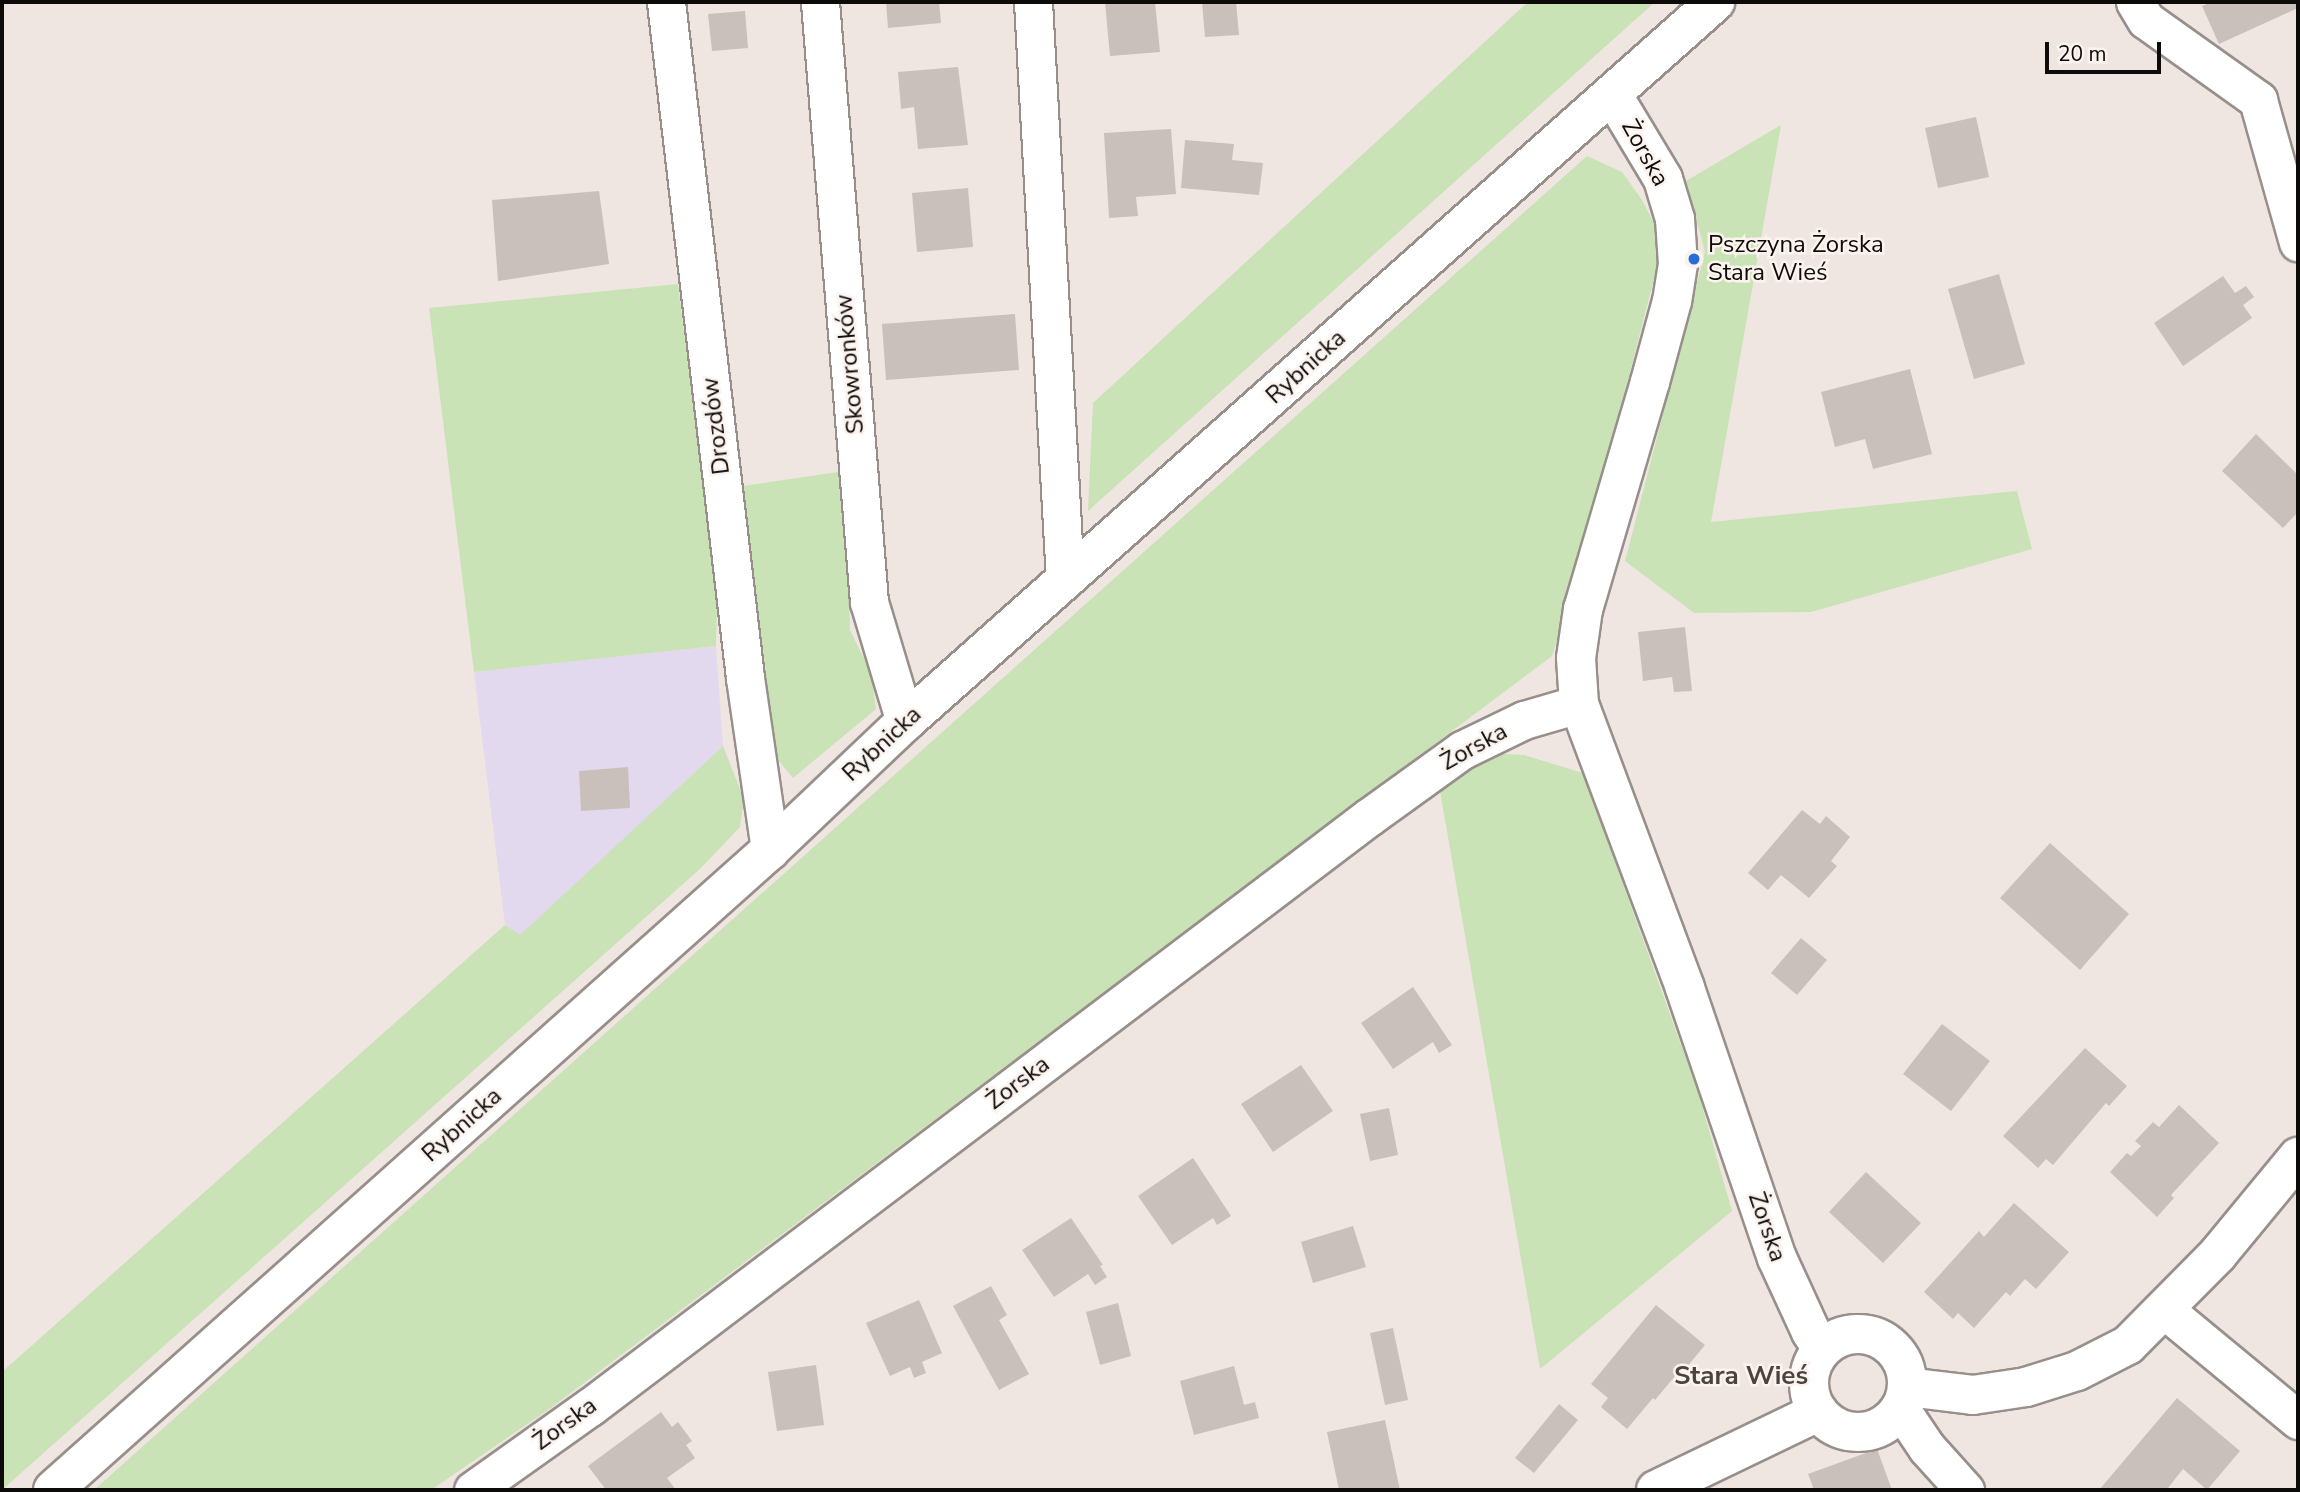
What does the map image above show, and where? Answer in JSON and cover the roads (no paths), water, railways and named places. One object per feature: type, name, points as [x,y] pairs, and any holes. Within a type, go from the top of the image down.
[{"type":"street","name":"Drozdów","points":[[666,2],[745,678],[770,850]]},
{"type":"street","name":"Skowronków","points":[[820,2],[869,602],[905,722]]},
{"type":"street","points":[[1033,2],[1065,579]]},
{"type":"street","name":"Rybnicka","points":[[53,1490],[770,850],[905,722],[1715,2]]},
{"type":"street","points":[[2135,2],[2146,19],[2258,100],[2298,242]]},
{"type":"street","name":"Żorska","points":[[1612,94],[1663,179],[1675,219],[1678,264],[1654,368],[1583,609],[1576,658],[1578,704],[1685,988],[1777,1258],[1801,1313],[1822,1349]]},
{"type":"street","name":"Żorska","points":[[473,1490],[590,1407],[1358,825],[1462,750],[1524,720],[1578,704]]},
{"type":"street","points":[[1903,1398],[1972,1395],[2026,1387],[2077,1371],[2128,1345],[2218,1254],[2298,1157]]},
{"type":"street","points":[[2165,1310],[2298,1420]]},
{"type":"street","points":[[1903,1398],[1883,1425],[1860,1432],[1837,1427],[1818,1412],[1809,1387],[1815,1360],[1822,1349],[1849,1335],[1878,1338],[1900,1358],[1903,1398],[1927,1448],[1965,1490]]},
{"type":"street","points":[[1656,1490],[1818,1412]]},
{"type":"place","name":"Pszczyna Żorska Stara Wieś","points":[[1694,259]]},
{"type":"district","name":"Stara Wieś","points":[[1741,1376]]}]
